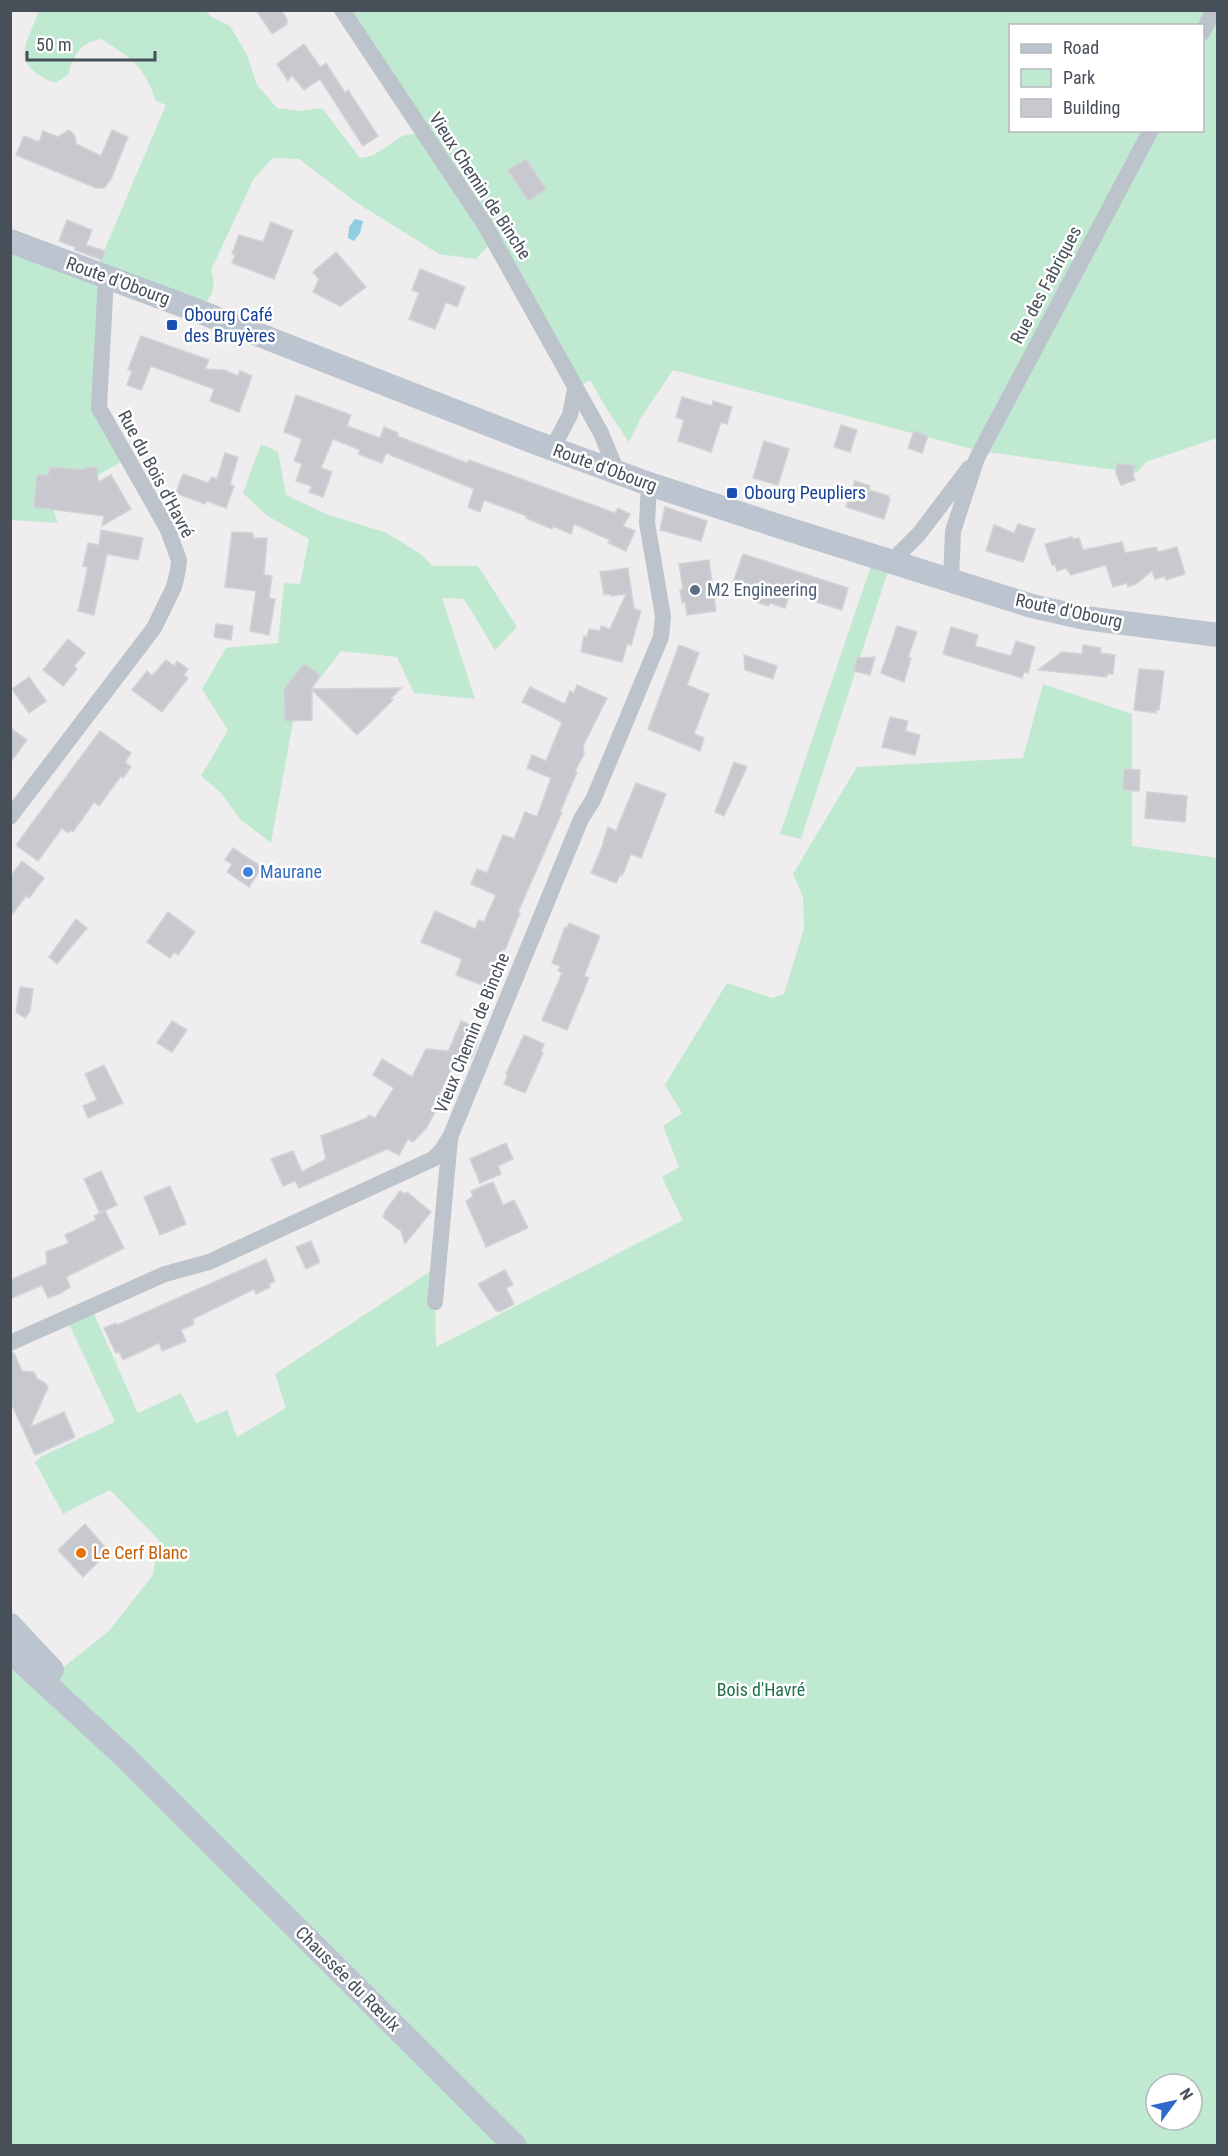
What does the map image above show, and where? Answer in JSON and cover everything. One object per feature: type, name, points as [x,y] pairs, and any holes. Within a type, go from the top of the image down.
[{"type":"main road","name":"Route d'Obourg","points":[[10,241],[649,484],[1032,606],[1084,618],[1218,635]]},
{"type":"main road","name":"Chaussée du Rœulx","points":[[10,1625],[128,1752],[180,1813]]},
{"type":"main road","name":"Chaussée du Rœulx","points":[[10,1651],[124,1756],[515,2145]]},
{"type":"street","name":"Vieux Chemin de Binche","points":[[342,10],[510,268],[601,433],[617,472]]},
{"type":"street","points":[[1204,31],[1214,10]]},
{"type":"street","name":"Rue des Fabriques","points":[[891,562],[919,534],[977,458],[1150,132]]},
{"type":"street","name":"Rue du Bois d'Havré","points":[[10,817],[154,628],[174,587],[178,570],[179,560],[167,528],[99,408],[106,277]]},
{"type":"street","points":[[552,449],[570,416],[575,389]]},
{"type":"street","name":"Rue des Fabriques","points":[[951,580],[953,531],[977,458]]},
{"type":"street","name":"Vieux Chemin de Binche","points":[[10,1343],[165,1274],[209,1262],[433,1159],[442,1150],[451,1135],[581,819],[593,800],[661,637],[663,616],[647,523],[649,484]]},
{"type":"street","points":[[435,1302],[451,1135]]},
{"type":"green space","points":[[39,11],[206,11],[210,16],[230,26],[247,55],[257,85],[277,108],[300,111],[322,108],[360,158],[372,156],[404,135],[423,133],[342,11],[1217,11],[1217,438],[1146,462],[1137,473],[980,451],[673,370],[640,419],[629,442],[590,380],[575,389],[489,245],[476,259],[439,254],[357,203],[299,159],[273,158],[254,178],[211,270],[214,281],[212,290],[202,308],[106,277],[99,408],[127,458],[82,485],[43,481],[58,523],[11,520],[10,241],[95,272],[166,105],[156,101],[147,79],[136,64],[101,39],[82,47],[75,56],[68,75],[55,83],[31,69],[24,53]]},
{"type":"green space","points":[[261,444],[278,452],[286,495],[326,514],[387,533],[419,553],[433,566],[478,566],[517,627],[495,650],[464,599],[442,598],[475,699],[414,693],[397,657],[341,651],[295,711],[271,843],[241,820],[221,793],[201,776],[228,730],[202,689],[226,648],[278,643],[284,583],[300,584],[309,539],[266,515],[243,493]]},
{"type":"green space","points":[[874,557],[891,562],[801,839],[780,834]]},
{"type":"green space","name":"Bois d'Havré","points":[[1043,684],[1132,714],[1132,846],[1217,858],[1217,2145],[11,2145],[10,1651],[45,1682],[109,1631],[153,1575],[159,1540],[110,1490],[63,1514],[35,1462],[42,1456],[115,1422],[66,1318],[91,1307],[138,1413],[181,1393],[196,1423],[227,1410],[237,1437],[286,1408],[275,1374],[437,1267],[436,1347],[683,1220],[662,1177],[679,1167],[663,1126],[682,1113],[665,1085],[727,983],[772,998],[784,994],[804,929],[803,897],[793,874],[857,767],[1023,758]]},
{"type":"water","points":[[355,219],[363,221],[360,233],[354,241],[348,238],[349,227]]},
{"type":"building","points":[[256,10],[281,10],[287,19],[287,24],[272,34]]},
{"type":"building","points":[[304,44],[320,67],[326,63],[345,93],[348,90],[378,136],[363,146],[320,79],[304,90],[292,75],[288,81],[277,64]]},
{"type":"building","points":[[69,130],[75,136],[76,144],[101,156],[112,130],[128,137],[111,179],[104,188],[96,188],[16,155],[24,136],[39,142],[43,131],[58,137]]},
{"type":"building","points":[[526,159],[546,189],[528,201],[508,170]]},
{"type":"building","points":[[67,220],[92,230],[86,245],[105,251],[102,260],[59,241]]},
{"type":"building","points":[[271,222],[293,231],[274,279],[232,263],[235,255],[232,254],[239,235],[263,242]]},
{"type":"building","points":[[336,252],[366,287],[340,306],[313,292],[319,279],[313,272]]},
{"type":"building","points":[[420,269],[465,287],[457,307],[446,302],[435,329],[409,319],[419,293],[412,290]]},
{"type":"building","points":[[141,336],[209,360],[205,369],[224,370],[238,376],[240,371],[252,376],[239,412],[210,401],[214,389],[151,366],[141,390],[127,385],[132,371],[128,370]]},
{"type":"building","points":[[296,395],[351,415],[347,426],[380,438],[384,427],[398,433],[397,436],[467,463],[469,460],[615,513],[618,508],[630,514],[623,526],[635,531],[626,551],[608,543],[610,540],[574,524],[571,534],[553,526],[552,529],[526,518],[527,516],[484,500],[480,512],[468,507],[474,489],[386,453],[382,463],[358,454],[360,450],[333,439],[321,468],[332,472],[323,497],[309,492],[312,486],[296,481],[302,464],[294,461],[302,439],[284,432]]},
{"type":"building","points":[[682,397],[712,406],[713,401],[732,407],[727,424],[721,422],[711,452],[678,441],[684,420],[676,417]]},
{"type":"building","points":[[841,425],[857,430],[850,452],[834,447]]},
{"type":"building","points":[[914,431],[928,436],[922,453],[908,448]]},
{"type":"building","points":[[764,441],[789,449],[778,485],[753,478]]},
{"type":"building","points":[[225,453],[238,457],[230,484],[234,486],[226,508],[207,501],[205,504],[176,493],[183,474],[208,483],[212,477],[217,479]]},
{"type":"building","points":[[1117,463],[1135,466],[1133,474],[1135,480],[1121,485],[1116,473]]},
{"type":"building","points":[[50,467],[84,470],[84,468],[97,467],[98,482],[111,475],[131,509],[102,526],[104,516],[34,507],[37,475],[48,475]]},
{"type":"building","points":[[855,481],[870,486],[869,490],[889,496],[884,519],[846,507]]},
{"type":"building","points":[[665,507],[707,521],[701,541],[660,530]]},
{"type":"building","points":[[1018,524],[1035,529],[1023,562],[986,551],[994,525],[1014,533]]},
{"type":"building","points":[[101,530],[143,538],[138,560],[107,554],[94,615],[78,611],[88,567],[83,566],[88,543],[99,545]]},
{"type":"building","points":[[232,532],[253,533],[253,538],[267,538],[264,575],[272,576],[269,598],[275,599],[269,635],[250,631],[256,591],[225,587]]},
{"type":"building","points":[[1072,537],[1073,539],[1079,538],[1083,550],[1122,542],[1125,553],[1156,547],[1158,552],[1177,547],[1185,574],[1166,580],[1165,576],[1155,579],[1152,571],[1128,587],[1127,583],[1113,587],[1106,565],[1071,575],[1066,568],[1057,571],[1055,565],[1052,565],[1045,544]]},
{"type":"building","points":[[743,554],[848,588],[842,610],[790,594],[785,608],[770,603],[768,606],[751,600],[756,587],[734,580]]},
{"type":"building","points":[[709,560],[716,611],[687,615],[685,602],[682,603],[680,589],[683,589],[679,564]]},
{"type":"building","points":[[628,568],[634,609],[641,611],[631,645],[627,644],[622,662],[581,652],[584,636],[587,637],[589,629],[600,631],[601,626],[610,629],[626,594],[604,595],[600,572]]},
{"type":"building","points":[[216,624],[233,626],[231,640],[214,637]]},
{"type":"building","points":[[897,626],[917,632],[908,657],[911,658],[904,682],[881,673]]},
{"type":"building","points":[[951,627],[978,635],[975,646],[1011,656],[1016,641],[1035,647],[1028,673],[1024,672],[1022,678],[943,654]]},
{"type":"building","points":[[68,639],[85,653],[74,666],[77,669],[63,686],[43,670]]},
{"type":"building","points":[[679,645],[699,653],[687,685],[709,694],[694,734],[704,738],[700,751],[648,729]]},
{"type":"building","points":[[1083,645],[1101,648],[1100,653],[1115,655],[1113,674],[1107,674],[1107,677],[1038,670],[1062,652],[1082,654]]},
{"type":"building","points":[[744,655],[777,666],[773,679],[745,670]]},
{"type":"building","points":[[875,657],[870,675],[854,671],[857,658]]},
{"type":"building","points":[[166,660],[174,666],[177,661],[188,669],[184,675],[188,678],[162,712],[132,690],[147,671],[152,676]]},
{"type":"building","points":[[304,664],[320,675],[311,689],[401,688],[391,698],[393,700],[357,735],[312,690],[312,720],[285,721],[284,689]]},
{"type":"building","points":[[1139,669],[1164,671],[1159,710],[1156,710],[1156,713],[1134,710]]},
{"type":"building","points":[[29,677],[46,701],[29,713],[12,689]]},
{"type":"building","points":[[577,685],[607,698],[583,746],[584,754],[575,771],[577,772],[560,812],[562,812],[518,912],[520,913],[505,950],[503,949],[487,987],[456,975],[462,959],[421,942],[435,911],[475,929],[479,920],[484,922],[496,895],[471,884],[477,869],[487,873],[503,835],[514,839],[525,812],[537,817],[551,778],[527,768],[532,755],[546,761],[562,722],[522,702],[530,687],[565,704],[570,691],[574,693]]},
{"type":"building","points":[[890,717],[908,721],[905,731],[920,735],[915,755],[882,747]]},
{"type":"building","points":[[10,728],[27,740],[10,763]]},
{"type":"building","points":[[100,731],[131,753],[125,762],[131,767],[123,778],[121,776],[99,806],[94,802],[73,832],[70,830],[68,833],[62,828],[38,861],[16,845]]},
{"type":"building","points":[[734,762],[747,767],[724,816],[715,812]]},
{"type":"building","points":[[1124,769],[1140,770],[1139,791],[1123,790]]},
{"type":"building","points":[[636,783],[666,794],[641,858],[631,854],[622,876],[620,875],[616,883],[591,873],[608,827],[616,831]]},
{"type":"building","points":[[1147,792],[1187,796],[1185,822],[1145,818]]},
{"type":"building","points":[[233,848],[262,867],[249,887],[227,872],[232,864],[225,860]]},
{"type":"building","points":[[22,861],[44,878],[29,898],[26,896],[10,917],[10,877]]},
{"type":"building","points":[[168,912],[195,932],[178,955],[174,952],[170,958],[147,942]]},
{"type":"building","points":[[76,919],[87,928],[57,964],[49,957]]},
{"type":"building","points":[[569,923],[600,936],[584,976],[589,978],[567,1030],[542,1020],[562,973],[558,971],[560,966],[552,963],[565,927],[567,928]]},
{"type":"building","points":[[20,987],[33,989],[30,1011],[25,1018],[16,1012]]},
{"type":"building","points":[[172,1021],[187,1030],[172,1052],[157,1043]]},
{"type":"building","points":[[461,1021],[478,1028],[473,1041],[478,1042],[471,1059],[460,1054],[433,1106],[437,1108],[427,1127],[413,1142],[408,1139],[399,1155],[387,1149],[299,1188],[295,1181],[283,1186],[271,1159],[293,1151],[302,1172],[326,1159],[321,1136],[367,1118],[369,1115],[375,1118],[394,1088],[373,1075],[382,1059],[412,1077],[426,1049],[451,1051],[449,1050]]},
{"type":"building","points":[[524,1035],[544,1044],[541,1052],[543,1053],[525,1093],[504,1084],[508,1075],[506,1074]]},
{"type":"building","points":[[104,1065],[123,1103],[88,1118],[83,1106],[97,1100],[85,1074]]},
{"type":"building","points":[[506,1143],[513,1159],[498,1166],[501,1174],[480,1183],[470,1159]]},
{"type":"building","points":[[101,1171],[117,1205],[100,1213],[84,1179]]},
{"type":"building","points":[[493,1182],[503,1205],[514,1200],[528,1228],[486,1247],[466,1201],[473,1196],[471,1191]]},
{"type":"building","points":[[170,1186],[186,1224],[160,1235],[144,1197]]},
{"type":"building","points":[[400,1191],[405,1194],[407,1192],[431,1212],[405,1244],[401,1231],[383,1217]]},
{"type":"building","points":[[105,1211],[124,1248],[66,1277],[70,1287],[61,1293],[48,1298],[42,1285],[10,1299],[10,1280],[47,1264],[46,1252],[69,1243],[65,1235],[96,1220],[94,1216]]},
{"type":"building","points":[[311,1241],[320,1262],[306,1269],[296,1247]]},
{"type":"building","points":[[266,1259],[275,1281],[269,1284],[270,1287],[256,1294],[254,1289],[193,1319],[194,1324],[181,1330],[186,1341],[162,1351],[159,1343],[123,1360],[119,1352],[116,1353],[104,1328],[116,1323],[117,1325]]},
{"type":"building","points":[[505,1270],[513,1285],[506,1288],[514,1304],[501,1311],[496,1311],[478,1284]]},
{"type":"building","points":[[10,1353],[14,1353],[22,1371],[34,1372],[37,1379],[48,1387],[30,1427],[64,1412],[75,1437],[35,1455],[10,1401]]},
{"type":"building","points":[[85,1524],[105,1547],[98,1554],[102,1558],[83,1577],[58,1550]]},
{"type":"place","name":"Obourg Café des Bruyères","points":[[172,325]]},
{"type":"place","name":"Obourg Peupliers","points":[[732,493]]},
{"type":"place","name":"M2 Engineering","points":[[695,590]]},
{"type":"place","name":"Maurane","points":[[248,872]]},
{"type":"place","name":"Le Cerf Blanc","points":[[81,1553]]}]
